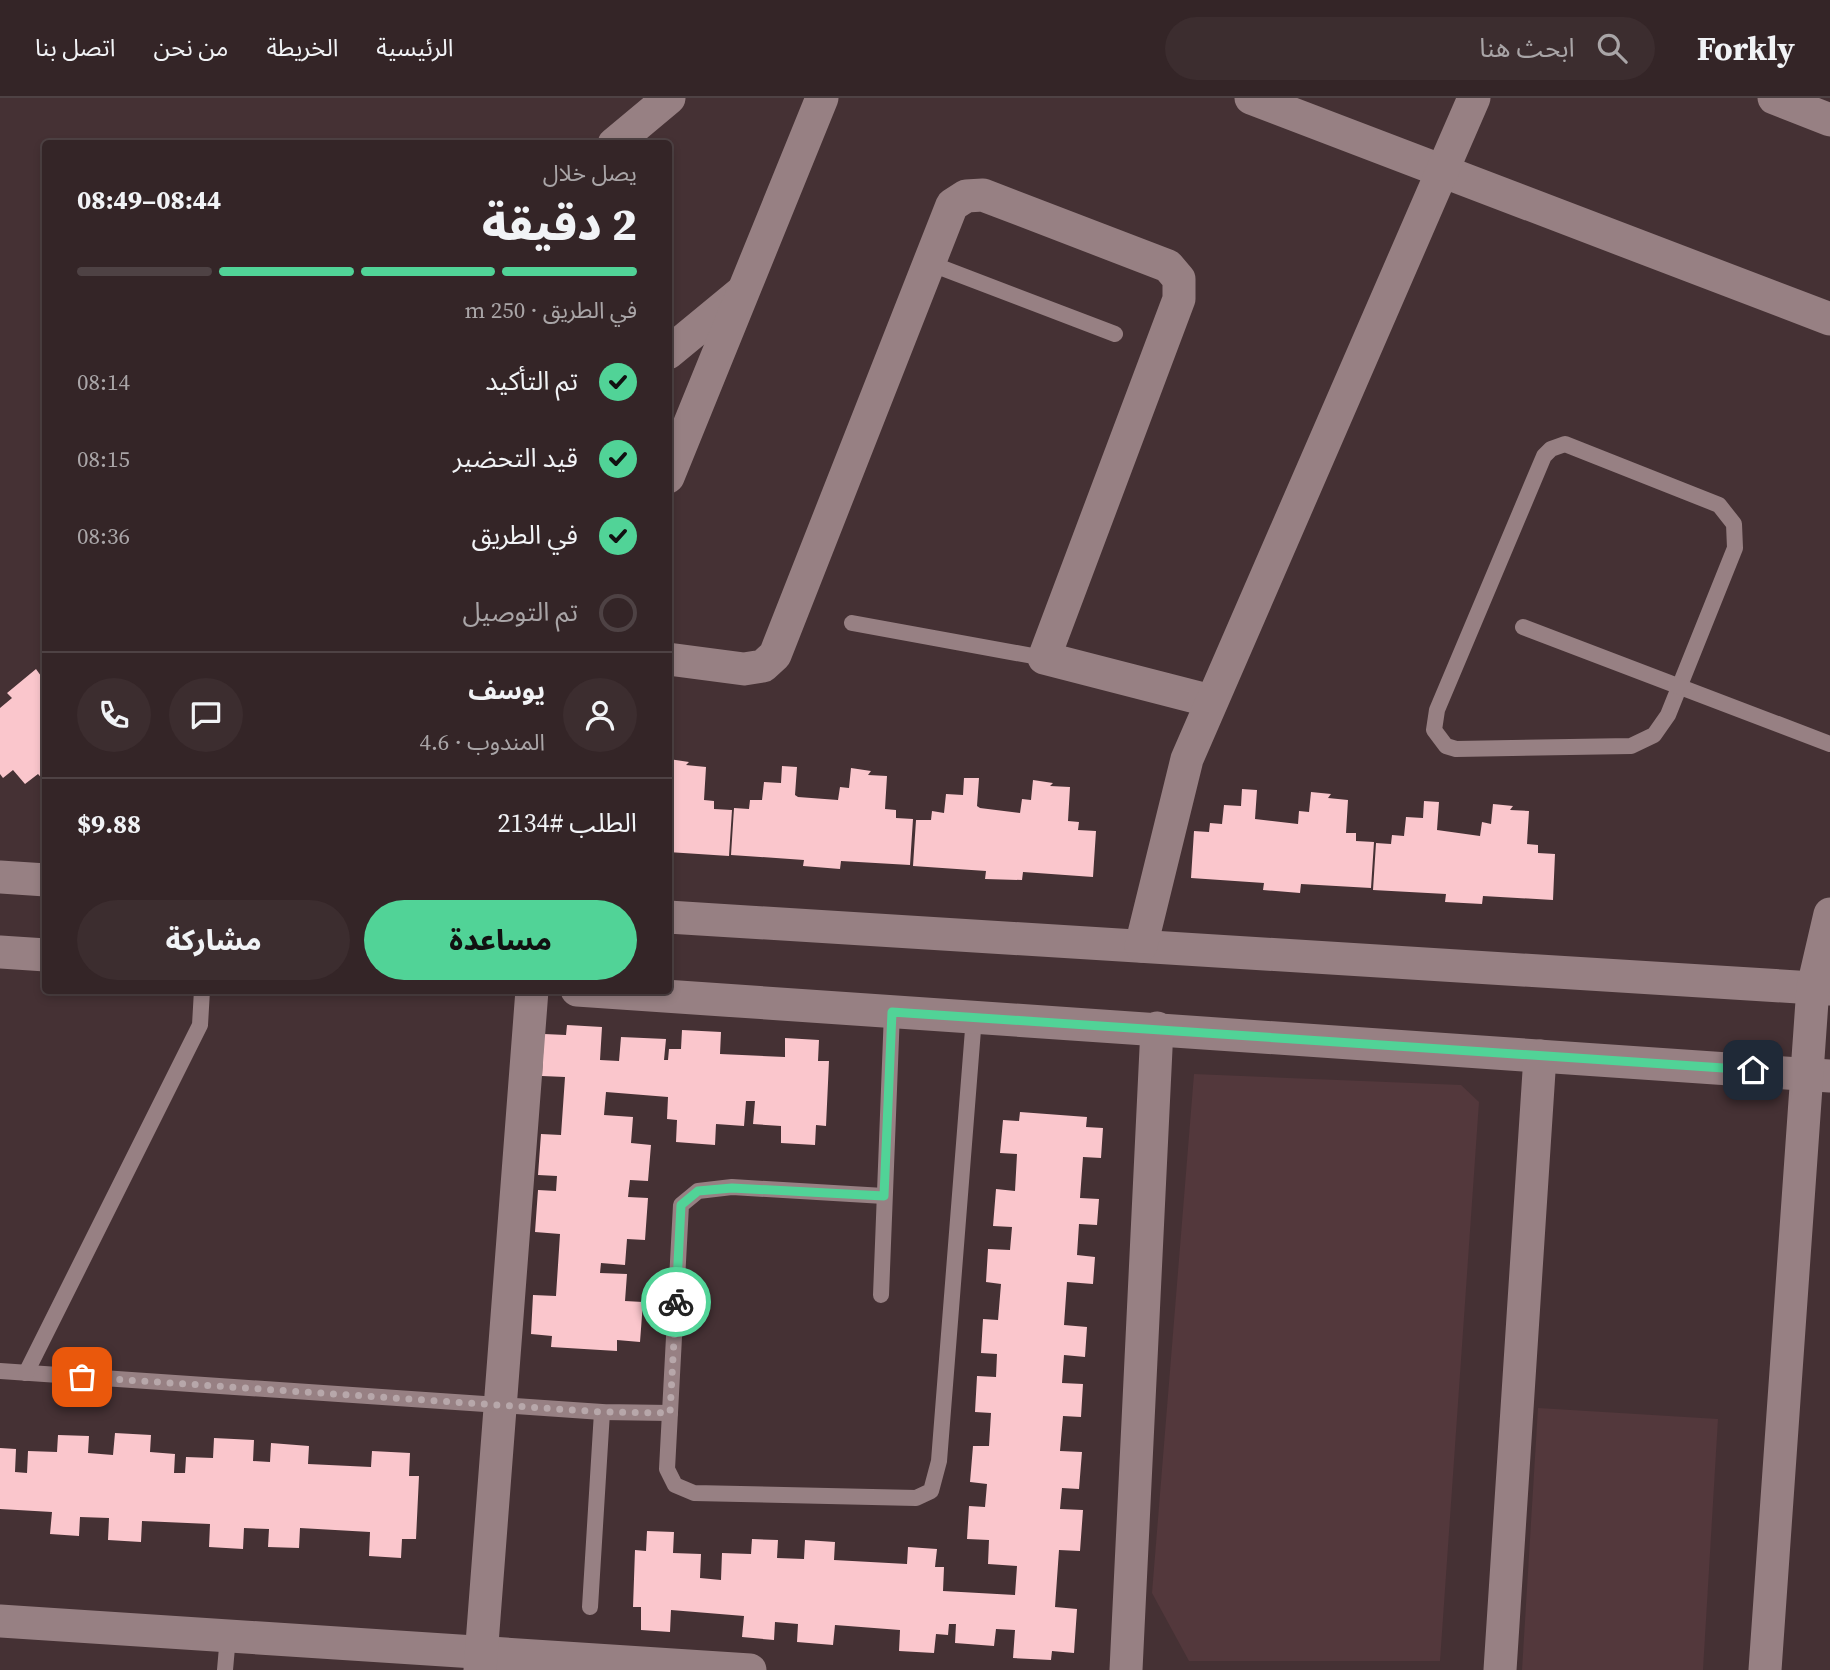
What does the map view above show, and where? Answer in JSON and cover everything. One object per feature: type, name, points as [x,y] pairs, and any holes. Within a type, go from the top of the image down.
[{"type":"street","points":[[619,140],[669,98]]},
{"type":"street","points":[[672,467],[822,98]]},
{"type":"street","points":[[1251,98],[1830,319]]},
{"type":"street","points":[[1141,946],[1187,759],[1474,98]]},
{"type":"street","points":[[1774,98],[1830,121]]},
{"type":"street","points":[[672,660],[744,669],[763,666],[775,655],[952,205],[966,196],[983,195],[1168,266],[1179,279],[1179,299],[1044,658],[1212,701]]},
{"type":"street","points":[[672,351],[744,290]]},
{"type":"street","points":[[0,877],[42,880]]},
{"type":"street","points":[[1765,1670],[1818,1075],[1821,988],[1830,914]]},
{"type":"street","points":[[672,917],[1821,988]]},
{"type":"street","points":[[0,952],[42,955]]},
{"type":"street","points":[[480,1661],[532,994]]},
{"type":"street","points":[[634,994],[1818,1075]]},
{"type":"street","points":[[1126,1670],[1157,1028]]},
{"type":"street","points":[[1500,1670],[1541,1056]]},
{"type":"street","points":[[0,1620],[228,1636],[480,1661],[750,1670]]},
{"type":"lane","points":[[929,263],[1115,334]]},
{"type":"lane","points":[[1565,444],[1573,446],[1719,505],[1734,524],[1735,548],[1681,686],[1662,726],[1643,743],[1631,746],[1456,749],[1438,739],[1434,730],[1437,710],[1545,456],[1551,449],[1565,444]]},
{"type":"lane","points":[[852,623],[1044,658]]},
{"type":"lane","points":[[1523,626],[1830,744]]},
{"type":"lane","points":[[26,1373],[200,1025],[202,994]]},
{"type":"lane","points":[[880,1294],[892,1012]]},
{"type":"lane","points":[[884,1196],[732,1188],[698,1191],[681,1205],[667,1469],[675,1485],[694,1493],[916,1498],[931,1492],[939,1461],[974,1017]]},
{"type":"lane","points":[[0,1371],[602,1412],[670,1413]]},
{"type":"lane","points":[[590,1607],[602,1412]]},
{"type":"lane","points":[[225,1670],[228,1636]]},
{"type":"shaded area","points":[[1194,1074],[1461,1085],[1479,1102],[1440,1661],[1189,1661],[1152,1593]]},
{"type":"shaded area","points":[[1538,1408],[1718,1419],[1703,1670],[1522,1670]]},
{"type":"building","points":[[36,669],[42,675],[42,778],[38,774],[25,784],[13,770],[3,778],[0,774],[0,708],[12,698],[7,693]]},
{"type":"building","points":[[672,759],[689,762],[686,765],[706,767],[704,800],[714,801],[714,809],[732,810],[729,856],[672,852]]},
{"type":"building","points":[[782,766],[797,767],[795,795],[798,797],[838,800],[840,787],[849,788],[851,768],[871,771],[868,775],[887,776],[885,809],[896,810],[896,818],[913,819],[910,865],[841,861],[840,869],[803,866],[804,860],[731,855],[734,808],[749,809],[750,800],[762,800],[764,782],[781,783]]},
{"type":"building","points":[[964,778],[979,778],[977,806],[980,808],[1020,813],[1022,799],[1031,800],[1033,780],[1053,783],[1050,786],[1070,787],[1068,821],[1079,822],[1078,830],[1096,831],[1093,877],[1023,872],[1022,880],[985,879],[986,871],[913,866],[916,820],[931,820],[932,811],[944,813],[946,794],[963,795]]},
{"type":"building","points":[[1242,789],[1257,790],[1255,819],[1298,824],[1299,811],[1309,812],[1311,792],[1331,794],[1328,798],[1348,800],[1346,833],[1356,833],[1356,841],[1374,842],[1371,888],[1301,884],[1300,893],[1263,890],[1264,883],[1191,878],[1194,831],[1209,832],[1210,823],[1222,824],[1224,805],[1241,806]]},
{"type":"building","points":[[1424,801],[1439,802],[1437,830],[1480,836],[1482,822],[1491,824],[1493,804],[1513,806],[1510,810],[1529,811],[1527,844],[1538,845],[1538,853],[1555,854],[1553,900],[1483,896],[1482,904],[1445,902],[1446,894],[1373,890],[1376,843],[1391,844],[1392,835],[1404,836],[1406,817],[1423,818]]},
{"type":"building","points":[[567,1025],[602,1027],[600,1060],[619,1061],[621,1037],[666,1039],[664,1060],[668,1060],[669,1049],[681,1049],[682,1030],[721,1032],[720,1054],[785,1057],[785,1038],[819,1040],[818,1061],[829,1061],[826,1126],[816,1125],[815,1145],[781,1143],[781,1126],[753,1124],[755,1101],[746,1101],[744,1126],[716,1124],[715,1145],[676,1142],[677,1120],[667,1119],[668,1097],[606,1092],[604,1115],[633,1117],[631,1143],[651,1145],[648,1181],[630,1180],[628,1197],[648,1198],[645,1240],[627,1239],[625,1265],[601,1263],[600,1273],[627,1274],[625,1301],[643,1302],[640,1342],[617,1340],[617,1351],[551,1347],[552,1336],[531,1334],[533,1295],[556,1296],[560,1234],[535,1232],[538,1190],[556,1191],[557,1176],[538,1175],[541,1134],[561,1135],[565,1077],[542,1076],[544,1034],[566,1035]]},
{"type":"building","points":[[1020,1112],[1087,1117],[1086,1127],[1103,1128],[1101,1158],[1083,1157],[1080,1198],[1099,1199],[1097,1225],[1079,1224],[1077,1255],[1095,1257],[1093,1284],[1067,1282],[1064,1325],[1087,1327],[1085,1357],[1064,1355],[1062,1383],[1083,1384],[1081,1417],[1063,1416],[1060,1451],[1082,1452],[1079,1489],[1062,1488],[1060,1509],[1083,1510],[1080,1551],[1059,1550],[1055,1607],[1077,1609],[1074,1653],[1052,1651],[1051,1660],[1013,1658],[1015,1630],[996,1629],[994,1646],[955,1643],[956,1624],[949,1624],[948,1635],[936,1634],[934,1653],[899,1651],[900,1630],[835,1625],[833,1645],[797,1642],[798,1624],[775,1622],[774,1640],[742,1637],[744,1616],[671,1610],[670,1632],[641,1630],[641,1607],[633,1607],[635,1550],[646,1551],[647,1531],[674,1532],[673,1553],[701,1554],[700,1578],[721,1580],[722,1553],[751,1554],[752,1539],[778,1540],[777,1558],[804,1559],[805,1540],[835,1542],[834,1560],[907,1564],[908,1547],[937,1549],[935,1567],[944,1567],[943,1591],[1015,1595],[1017,1566],[988,1564],[989,1540],[967,1539],[969,1506],[985,1507],[987,1484],[970,1482],[973,1446],[989,1446],[991,1413],[975,1412],[977,1376],[996,1377],[997,1354],[981,1353],[983,1319],[998,1320],[1001,1284],[986,1282],[988,1249],[1010,1250],[1012,1227],[993,1226],[996,1189],[1015,1191],[1017,1154],[1000,1153],[1003,1120],[1019,1121]]},
{"type":"building","points":[[115,1433],[151,1435],[150,1452],[175,1454],[174,1473],[185,1473],[186,1457],[213,1458],[214,1438],[254,1440],[253,1461],[270,1462],[271,1443],[309,1446],[308,1464],[371,1467],[372,1451],[410,1453],[409,1476],[419,1476],[416,1539],[402,1539],[401,1558],[369,1556],[370,1532],[300,1528],[299,1548],[268,1547],[269,1529],[244,1528],[243,1549],[209,1547],[210,1524],[142,1521],[141,1542],[108,1540],[109,1518],[80,1517],[79,1536],[50,1534],[52,1512],[0,1509],[0,1448],[16,1449],[15,1472],[27,1473],[28,1451],[57,1452],[58,1435],[89,1436],[88,1453],[113,1455]]},
{"type":"way so far","points":[[82,1377],[602,1412],[670,1413],[676,1302]]},
{"type":"route","points":[[676,1302],[681,1205],[698,1191],[732,1188],[884,1196],[892,1012],[1753,1070]]}]
